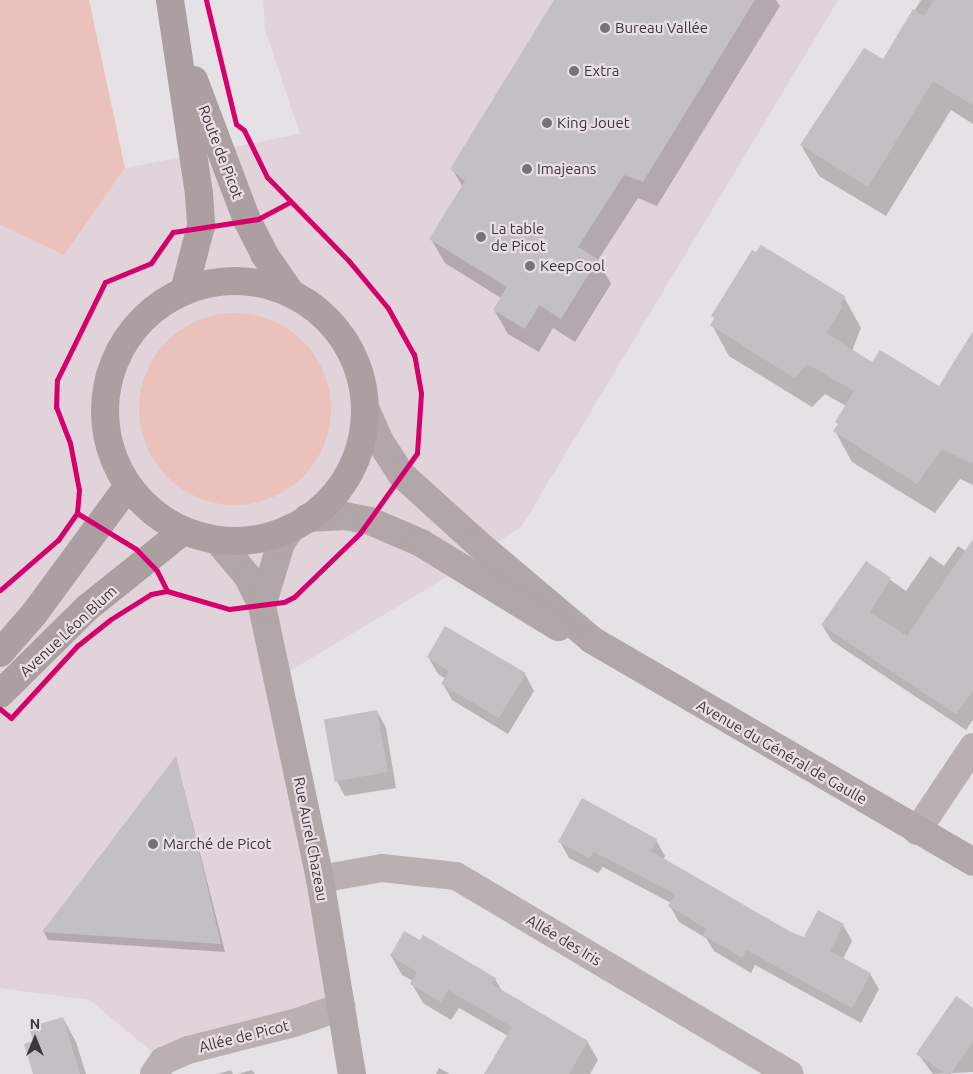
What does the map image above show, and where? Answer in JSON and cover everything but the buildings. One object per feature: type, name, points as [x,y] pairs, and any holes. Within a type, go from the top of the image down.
[{"type":"main road","name":"Route de Picot","points":[[170,0],[176,32],[201,226],[184,291]]},
{"type":"main road","name":"Route de Picot","points":[[176,32],[247,220],[264,254],[291,293]]},
{"type":"main road","points":[[225,282],[261,283],[291,293],[310,303],[334,325],[354,353],[366,410],[356,462],[324,507],[299,523],[254,540],[217,540],[183,530],[152,512],[128,486],[112,454],[105,428],[104,401],[110,370],[124,342],[152,310],[184,291],[225,282]]},
{"type":"main road","name":"Avenue du Général de Gaulle","points":[[366,410],[381,443],[401,474],[477,543],[592,640],[973,862]]},
{"type":"main road","name":"Avenue Léon Blum","points":[[0,653],[34,614],[128,486]]},
{"type":"main road","name":"Avenue du Général de Gaulle","points":[[299,523],[345,516],[370,521],[421,543],[548,624],[592,640]]},
{"type":"main road","name":"Rue Aurel Chazeau","points":[[262,606],[281,543],[299,523]]},
{"type":"main road","name":"Avenue Léon Blum","points":[[0,694],[87,608],[183,530]]},
{"type":"main road","name":"Rue Aurel Chazeau","points":[[217,540],[248,578],[262,606],[320,879],[352,1074]]},
{"type":"street","points":[[917,831],[973,747]]},
{"type":"street","name":"Allée des Iris","points":[[320,879],[382,868],[456,876],[790,1074]]},
{"type":"street","name":"Allée de Picot","points":[[154,1074],[163,1061],[188,1050],[294,1023],[341,1007]]},
{"type":"shaded area","points":[[0,0],[89,0],[125,168],[64,255],[0,225]]},
{"type":"shaded area","points":[[263,0],[838,0],[522,526],[432,586],[283,675],[341,1007],[163,1061],[90,1000],[0,988],[0,225],[64,255],[125,168],[300,134],[265,29]]},
{"type":"shaded area","points":[[244,313],[254,314],[280,324],[296,334],[310,348],[324,372],[330,390],[330,428],[324,446],[310,470],[296,484],[272,498],[254,504],[226,505],[216,504],[190,494],[174,484],[160,470],[146,446],[140,428],[139,400],[140,390],[150,364],[160,348],[174,334],[198,320],[216,314]]},
{"type":"cycle path","points":[[0,709],[11,718],[77,646],[111,619],[151,594],[167,591],[229,609],[284,602],[294,597],[360,533],[417,453],[421,393],[414,355],[388,308],[349,261],[267,177],[244,130],[236,124],[206,0]]},
{"type":"cycle path","points":[[0,590],[58,540],[77,513],[79,490],[70,443],[56,407],[57,380],[105,282],[151,263],[173,232],[258,219],[290,202]]},
{"type":"cycle path","points":[[77,513],[136,549],[157,571],[167,591]]},
{"type":"place","name":"Bureau Vallée","points":[[605,28]]},
{"type":"place","name":"Extra","points":[[574,71]]},
{"type":"place","name":"King Jouet","points":[[547,123]]},
{"type":"place","name":"Imajeans","points":[[527,169]]},
{"type":"place","name":"La table de Picot","points":[[481,237]]},
{"type":"place","name":"KeepCool","points":[[530,266]]},
{"type":"place","name":"Marché de Picot","points":[[153,844]]}]
